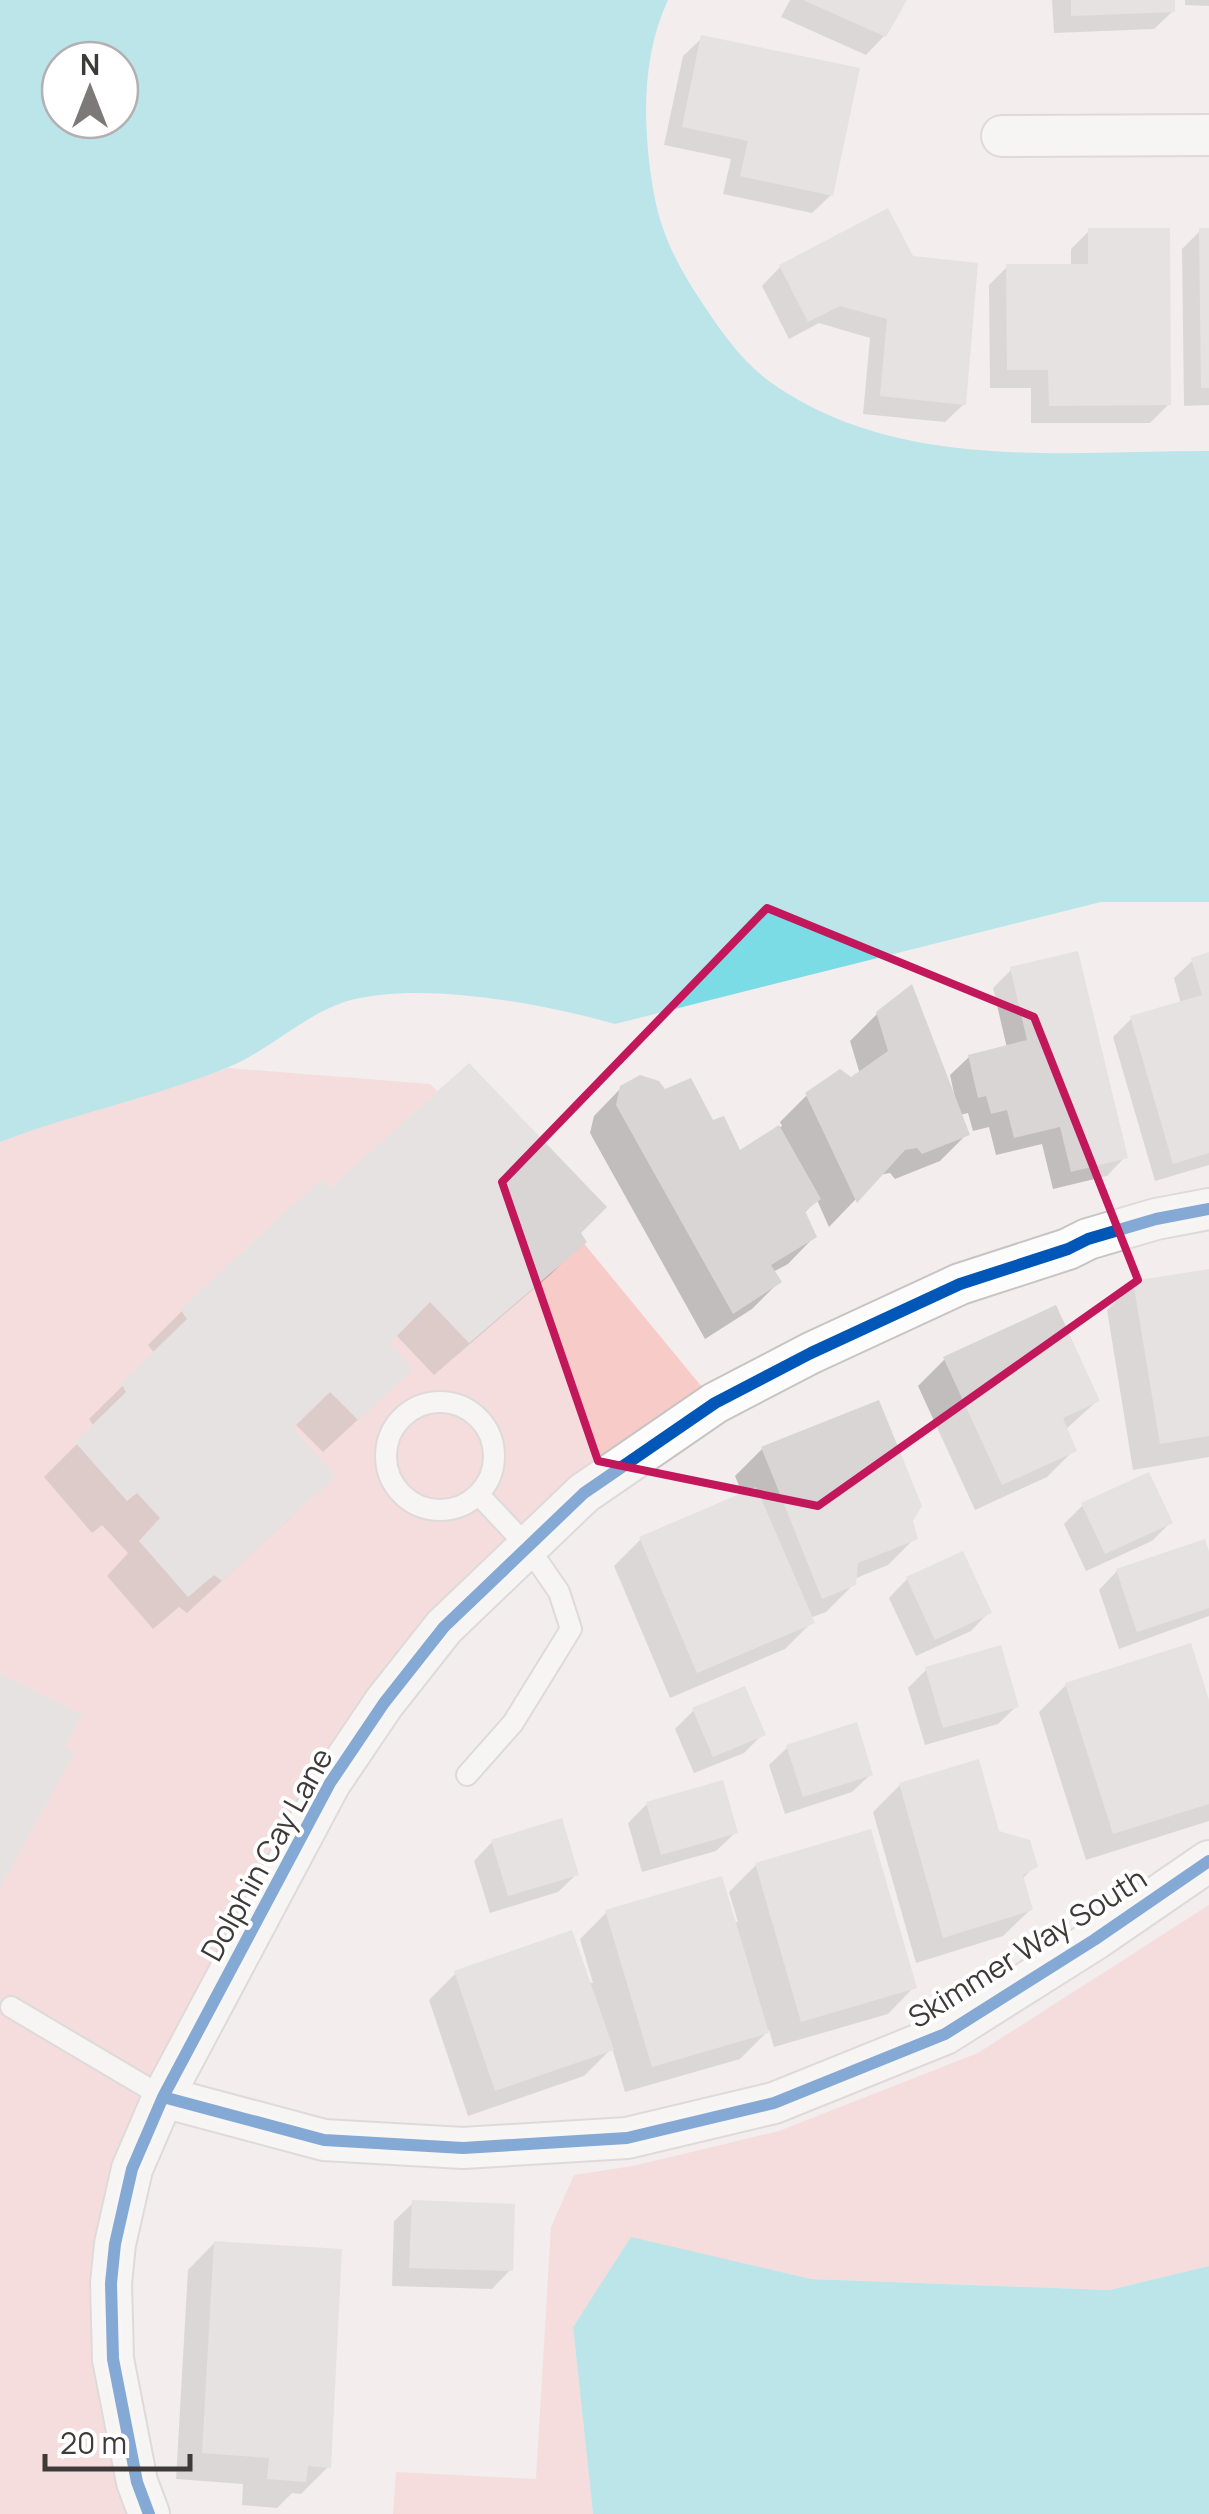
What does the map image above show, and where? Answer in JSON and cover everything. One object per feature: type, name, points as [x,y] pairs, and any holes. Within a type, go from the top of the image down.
[{"type":"street","points":[[1002,136],[1209,135]]},
{"type":"street","name":"Dolphin Cay Lane","points":[[150,2514],[137,2482],[113,2359],[111,2283],[115,2244],[132,2169],[163,2097],[294,1846],[384,1702],[444,1628],[584,1493],[714,1403],[960,1284],[1088,1239],[1209,1210]]},
{"type":"street","name":"Skimmer Way South","points":[[163,2097],[324,2140],[463,2148],[627,2138],[774,2103],[945,2034],[1094,1940],[1209,1861]]},
{"type":"lane","points":[[447,1402],[478,1416],[489,1430],[494,1447],[489,1481],[479,1495],[463,1506],[445,1510],[427,1509],[410,1502],[396,1488],[385,1454],[399,1420],[413,1408],[447,1402]]},
{"type":"lane","points":[[467,1774],[513,1723],[571,1629],[559,1592],[528,1548],[479,1495]]},
{"type":"lane","points":[[11,2007],[163,2097]]},
{"type":"highlighted area","points":[[767,908],[1034,1017],[1138,1280],[818,1506],[598,1461],[502,1182]]},
{"type":"shaded area","points":[[228,1068],[430,1084],[554,1207],[715,1403],[584,1493],[330,1783],[115,2244],[149,2514],[0,2514],[0,1142]]},
{"type":"shaded area","points":[[1209,1905],[1209,2266],[1109,2290],[811,2279],[631,2238],[573,2327],[593,2514],[393,2514],[396,2472],[536,2479],[551,2227],[574,2175],[633,2166],[779,2131],[978,2053]]},
{"type":"water","points":[[0,0],[668,0],[652,46],[646,96],[650,170],[657,209],[672,252],[695,291],[734,347],[763,376],[822,412],[874,432],[928,444],[1041,453],[1209,451],[1209,902],[1101,902],[615,1024],[483,997],[413,993],[351,1000],[318,1014],[224,1069],[0,1142]]},
{"type":"water","points":[[631,2237],[811,2279],[1109,2290],[1209,2266],[1209,2514],[593,2514],[573,2327]]},
{"type":"building","points":[[803,0],[907,0],[886,37]]},
{"type":"building","points":[[1071,0],[1175,0],[1175,12],[1071,16]]},
{"type":"building","points":[[701,35],[860,68],[833,196],[740,176],[748,141],[682,127]]},
{"type":"building","points":[[888,208],[913,256],[978,263],[966,405],[880,396],[887,319],[840,306],[808,322],[779,265]]},
{"type":"building","points":[[1088,228],[1170,228],[1171,405],[1049,406],[1048,370],[1007,370],[1006,264],[1088,264]]},
{"type":"building","points":[[1199,228],[1209,228],[1209,388],[1201,388]]},
{"type":"building","points":[[1078,951],[1128,1158],[1071,1172],[1060,1127],[1014,1138],[1007,1110],[991,1114],[986,1096],[978,1098],[968,1055],[1027,1040],[1010,967]]},
{"type":"building","points":[[1209,952],[1209,1153],[1173,1164],[1130,1016],[1202,995],[1191,958]]},
{"type":"building","points":[[912,984],[970,1135],[922,1154],[917,1148],[905,1150],[857,1203],[805,1093],[840,1069],[851,1077],[888,1051],[876,1012]]},
{"type":"building","points":[[469,1063],[607,1207],[581,1233],[587,1242],[469,1343],[430,1302],[390,1343],[413,1370],[358,1420],[330,1392],[293,1428],[336,1476],[222,1581],[214,1575],[188,1597],[139,1541],[160,1518],[137,1493],[127,1501],[75,1442],[126,1392],[121,1383],[187,1319],[180,1309],[321,1179],[330,1188]]},
{"type":"building","points":[[640,1075],[659,1081],[665,1089],[691,1078],[713,1120],[724,1116],[740,1150],[779,1125],[821,1199],[805,1211],[817,1237],[771,1265],[782,1282],[733,1314],[616,1105],[620,1086]]},
{"type":"building","points":[[1209,1269],[1209,1436],[1160,1444],[1133,1281]]},
{"type":"building","points":[[1056,1305],[1100,1401],[1063,1418],[1077,1451],[1002,1485],[943,1357]]},
{"type":"building","points":[[879,1400],[922,1506],[913,1521],[918,1539],[858,1563],[856,1585],[822,1599],[761,1447]]},
{"type":"building","points":[[1149,1472],[1173,1523],[1105,1554],[1081,1503]]},
{"type":"building","points":[[756,1487],[815,1623],[697,1673],[639,1537]]},
{"type":"building","points":[[1205,1539],[1209,1551],[1209,1608],[1137,1632],[1116,1569]]},
{"type":"building","points":[[963,1551],[992,1613],[935,1640],[906,1577]]},
{"type":"building","points":[[1191,1643],[1209,1700],[1209,1804],[1113,1834],[1065,1683]]},
{"type":"building","points":[[1001,1645],[1019,1707],[943,1728],[925,1667]]},
{"type":"building","points":[[0,1673],[82,1714],[65,1747],[75,1752],[0,1888]]},
{"type":"building","points":[[745,1686],[766,1735],[713,1757],[692,1708]]},
{"type":"building","points":[[857,1722],[873,1775],[803,1797],[786,1745]]},
{"type":"building","points":[[979,1759],[999,1831],[1030,1840],[1038,1867],[1023,1875],[1033,1910],[943,1938],[899,1783]]},
{"type":"building","points":[[723,1780],[738,1833],[661,1855],[646,1802]]},
{"type":"building","points":[[562,1818],[579,1875],[508,1896],[491,1840]]},
{"type":"building","points":[[871,1829],[917,1988],[801,2022],[755,1863]]},
{"type":"building","points":[[722,1876],[769,2033],[652,2067],[605,1910]]},
{"type":"building","points":[[572,1930],[614,2050],[495,2091],[454,1971]]},
{"type":"building","points":[[412,2200],[515,2204],[513,2271],[409,2268]]},
{"type":"building","points":[[214,2241],[342,2249],[331,2468],[308,2466],[306,2482],[267,2479],[269,2458],[202,2453]]},
{"type":"cycle path","points":[[149,2514],[137,2482],[113,2359],[111,2283],[115,2244],[132,2169],[163,2097],[330,1783],[384,1703],[444,1627],[584,1493],[715,1403],[811,1353],[960,1284],[1088,1239],[1156,1219],[1209,1209]]},
{"type":"cycle path","points":[[163,2097],[324,2140],[463,2148],[627,2138],[774,2103],[945,2034],[1094,1940],[1209,1861]]}]
